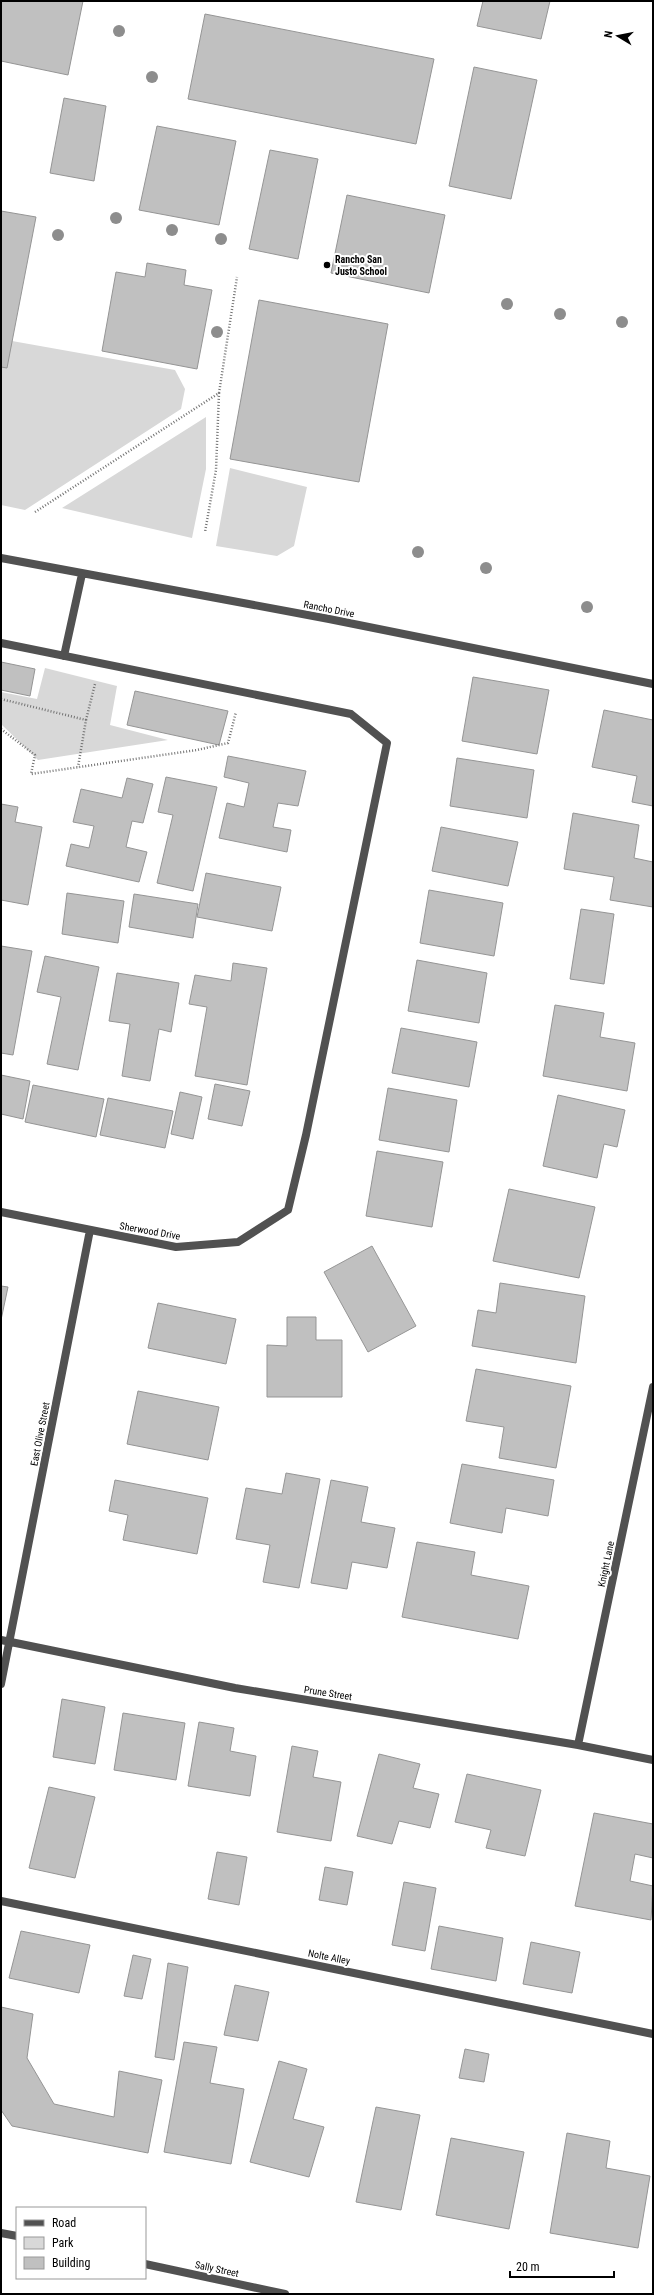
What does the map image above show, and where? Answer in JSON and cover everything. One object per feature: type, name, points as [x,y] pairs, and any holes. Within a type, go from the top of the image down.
[{"type":"street","name":"Rancho Drive","points":[[1,558],[329,619],[653,684]]},
{"type":"street","points":[[1,643],[64,656],[82,574]]},
{"type":"street","name":"Sherwood Drive","points":[[1,1212],[176,1248],[238,1242],[288,1210],[306,1134],[387,743],[351,714],[64,656]]},
{"type":"street","name":"East Olive Street","points":[[1,1684],[90,1230]]},
{"type":"street","name":"Knight Lane","points":[[578,1745],[653,1386]]},
{"type":"street","name":"Prune Street","points":[[1,1640],[235,1688],[578,1745],[653,1760]]},
{"type":"street","name":"Nolte Alley","points":[[1,1901],[653,2034]]},
{"type":"street","points":[[1,2233],[16,2236]]},
{"type":"street","name":"Sally Street","points":[[146,2264],[285,2294]]},
{"type":"path","points":[[205,532],[216,470],[219,393],[237,277]]},
{"type":"path","points":[[35,512],[219,393]]},
{"type":"path","points":[[78,767],[95,680]]},
{"type":"path","points":[[1,699],[86,720]]},
{"type":"path","points":[[1,729],[35,755],[31,774],[197,750],[228,743],[237,708]]},
{"type":"green space","points":[[12,341],[175,370],[185,389],[181,409],[25,510],[1,505],[1,367]]},
{"type":"green space","points":[[206,417],[206,469],[192,538],[62,508]]},
{"type":"green space","points":[[230,468],[307,487],[294,546],[277,556],[216,546]]},
{"type":"green space","points":[[45,668],[117,686],[110,725],[168,740],[38,760],[1,724],[1,692],[37,699]]},
{"type":"building","points":[[1,1],[83,1],[68,75],[1,61]]},
{"type":"building","points":[[483,1],[550,1],[541,39],[477,26]]},
{"type":"building","points":[[205,14],[434,59],[416,144],[188,99]]},
{"type":"building","points":[[474,67],[537,80],[511,199],[449,186]]},
{"type":"building","points":[[64,98],[106,106],[94,181],[50,173]]},
{"type":"building","points":[[157,126],[236,141],[219,225],[139,210]]},
{"type":"building","points":[[270,150],[318,159],[298,259],[249,249]]},
{"type":"building","points":[[347,195],[445,215],[429,293],[331,273]]},
{"type":"building","points":[[1,211],[36,217],[7,368],[1,367]]},
{"type":"building","points":[[147,263],[186,270],[184,285],[212,290],[197,369],[102,351],[116,272],[145,277]]},
{"type":"building","points":[[259,300],[388,324],[359,482],[230,459]]},
{"type":"building","points":[[1,662],[35,669],[30,696],[1,690]]},
{"type":"building","points":[[473,677],[549,690],[537,754],[462,741]]},
{"type":"building","points":[[135,691],[228,711],[219,745],[127,725]]},
{"type":"building","points":[[604,710],[653,720],[653,806],[632,802],[637,776],[592,767]]},
{"type":"building","points":[[228,756],[306,771],[298,806],[278,803],[273,827],[291,830],[287,852],[219,838],[227,803],[244,807],[249,783],[224,777]]},
{"type":"building","points":[[457,758],[534,770],[527,818],[450,806]]},
{"type":"building","points":[[166,777],[217,787],[193,891],[157,883],[173,815],[158,812]]},
{"type":"building","points":[[127,778],[153,784],[143,823],[132,821],[126,847],[147,852],[139,882],[66,866],[71,844],[89,848],[94,826],[73,822],[81,789],[122,798]]},
{"type":"building","points":[[1,804],[18,807],[15,822],[42,827],[28,905],[1,900]]},
{"type":"building","points":[[573,813],[639,825],[634,858],[653,862],[653,907],[610,900],[614,877],[564,869]]},
{"type":"building","points":[[441,827],[518,842],[508,886],[432,871]]},
{"type":"building","points":[[206,873],[281,887],[272,931],[197,917]]},
{"type":"building","points":[[429,890],[503,903],[494,956],[420,943]]},
{"type":"building","points":[[67,893],[124,901],[118,943],[62,934]]},
{"type":"building","points":[[134,894],[198,904],[193,938],[129,927]]},
{"type":"building","points":[[581,909],[614,914],[604,984],[570,979]]},
{"type":"building","points":[[1,946],[32,951],[13,1055],[1,1053]]},
{"type":"building","points":[[45,956],[99,967],[78,1070],[47,1064],[61,997],[37,992]]},
{"type":"building","points":[[417,960],[487,973],[479,1023],[408,1011]]},
{"type":"building","points":[[233,963],[267,968],[247,1085],[195,1076],[207,1007],[189,1004],[195,975],[231,981]]},
{"type":"building","points":[[117,973],[179,983],[171,1032],[159,1029],[150,1081],[122,1076],[130,1024],[109,1021]]},
{"type":"building","points":[[555,1005],[604,1013],[600,1037],[635,1043],[627,1091],[543,1076]]},
{"type":"building","points":[[401,1028],[477,1042],[469,1087],[392,1073]]},
{"type":"building","points":[[1,1075],[30,1081],[23,1119],[1,1114]]},
{"type":"building","points":[[215,1084],[250,1091],[242,1126],[208,1119]]},
{"type":"building","points":[[33,1085],[104,1099],[96,1137],[25,1122]]},
{"type":"building","points":[[388,1088],[457,1100],[449,1152],[379,1140]]},
{"type":"building","points":[[180,1092],[202,1097],[193,1139],[171,1134]]},
{"type":"building","points":[[558,1095],[625,1110],[617,1147],[604,1144],[597,1178],[543,1166]]},
{"type":"building","points":[[108,1098],[173,1111],[165,1148],[100,1135]]},
{"type":"building","points":[[377,1151],[443,1162],[432,1227],[366,1216]]},
{"type":"building","points":[[509,1189],[595,1207],[579,1278],[493,1261]]},
{"type":"building","points":[[372,1246],[416,1326],[368,1352],[324,1272]]},
{"type":"building","points":[[500,1283],[585,1296],[576,1363],[472,1346],[478,1310],[496,1313]]},
{"type":"building","points":[[1,1286],[8,1287],[1,1320]]},
{"type":"building","points":[[158,1303],[236,1319],[226,1364],[148,1348]]},
{"type":"building","points":[[287,1317],[316,1317],[316,1340],[342,1340],[342,1397],[267,1397],[267,1345],[287,1346]]},
{"type":"building","points":[[476,1369],[571,1386],[556,1468],[499,1458],[504,1427],[466,1421]]},
{"type":"building","points":[[138,1391],[219,1407],[208,1460],[127,1444]]},
{"type":"building","points":[[462,1464],[554,1480],[548,1516],[506,1508],[502,1533],[450,1523]]},
{"type":"building","points":[[286,1473],[320,1479],[299,1588],[263,1582],[270,1545],[236,1539],[246,1488],[282,1494]]},
{"type":"building","points":[[115,1480],[208,1498],[197,1554],[123,1540],[128,1515],[109,1511]]},
{"type":"building","points":[[331,1480],[368,1487],[361,1522],[395,1528],[387,1568],[352,1562],[347,1589],[311,1583]]},
{"type":"building","points":[[417,1542],[475,1552],[471,1575],[529,1586],[518,1639],[402,1617]]},
{"type":"building","points":[[62,1699],[105,1707],[95,1764],[53,1757]]},
{"type":"building","points":[[123,1713],[185,1723],[176,1780],[114,1770]]},
{"type":"building","points":[[199,1722],[234,1728],[230,1751],[256,1756],[250,1796],[188,1786]]},
{"type":"building","points":[[292,1746],[318,1751],[313,1777],[341,1782],[331,1841],[277,1832]]},
{"type":"building","points":[[379,1754],[420,1764],[413,1788],[439,1794],[430,1828],[399,1821],[392,1844],[357,1836]]},
{"type":"building","points":[[467,1774],[541,1790],[525,1856],[486,1848],[491,1830],[455,1822]]},
{"type":"building","points":[[49,1787],[95,1797],[75,1878],[29,1868]]},
{"type":"building","points":[[594,1813],[653,1824],[653,1858],[635,1854],[630,1881],[653,1886],[651,1920],[575,1906]]},
{"type":"building","points":[[217,1852],[247,1857],[239,1905],[208,1899]]},
{"type":"building","points":[[325,1867],[353,1872],[347,1905],[319,1900]]},
{"type":"building","points":[[404,1882],[436,1888],[425,1951],[392,1945]]},
{"type":"building","points":[[439,1926],[503,1938],[496,1981],[431,1969]]},
{"type":"building","points":[[21,1931],[90,1945],[79,1993],[9,1978]]},
{"type":"building","points":[[531,1942],[580,1952],[572,1993],[523,1984]]},
{"type":"building","points":[[133,1955],[151,1959],[142,1999],[124,1996]]},
{"type":"building","points":[[168,1963],[188,1967],[174,2060],[155,2057]]},
{"type":"building","points":[[235,1985],[269,1992],[258,2041],[224,2035]]},
{"type":"building","points":[[1,2007],[33,2014],[27,2058],[54,2104],[114,2117],[119,2071],[162,2080],[148,2153],[12,2126],[1,2110]]},
{"type":"building","points":[[184,2042],[217,2047],[210,2083],[244,2089],[231,2164],[164,2152]]},
{"type":"building","points":[[465,2049],[489,2054],[484,2082],[459,2078]]},
{"type":"building","points":[[279,2061],[307,2069],[293,2119],[324,2127],[309,2177],[250,2162]]},
{"type":"building","points":[[376,2107],[420,2115],[401,2210],[356,2202]]},
{"type":"building","points":[[567,2133],[610,2141],[606,2168],[650,2176],[638,2248],[550,2233]]},
{"type":"building","points":[[451,2138],[524,2152],[509,2229],[436,2215]]},
{"type":"place","name":"Rancho San Justo School","points":[[327,265]]}]
